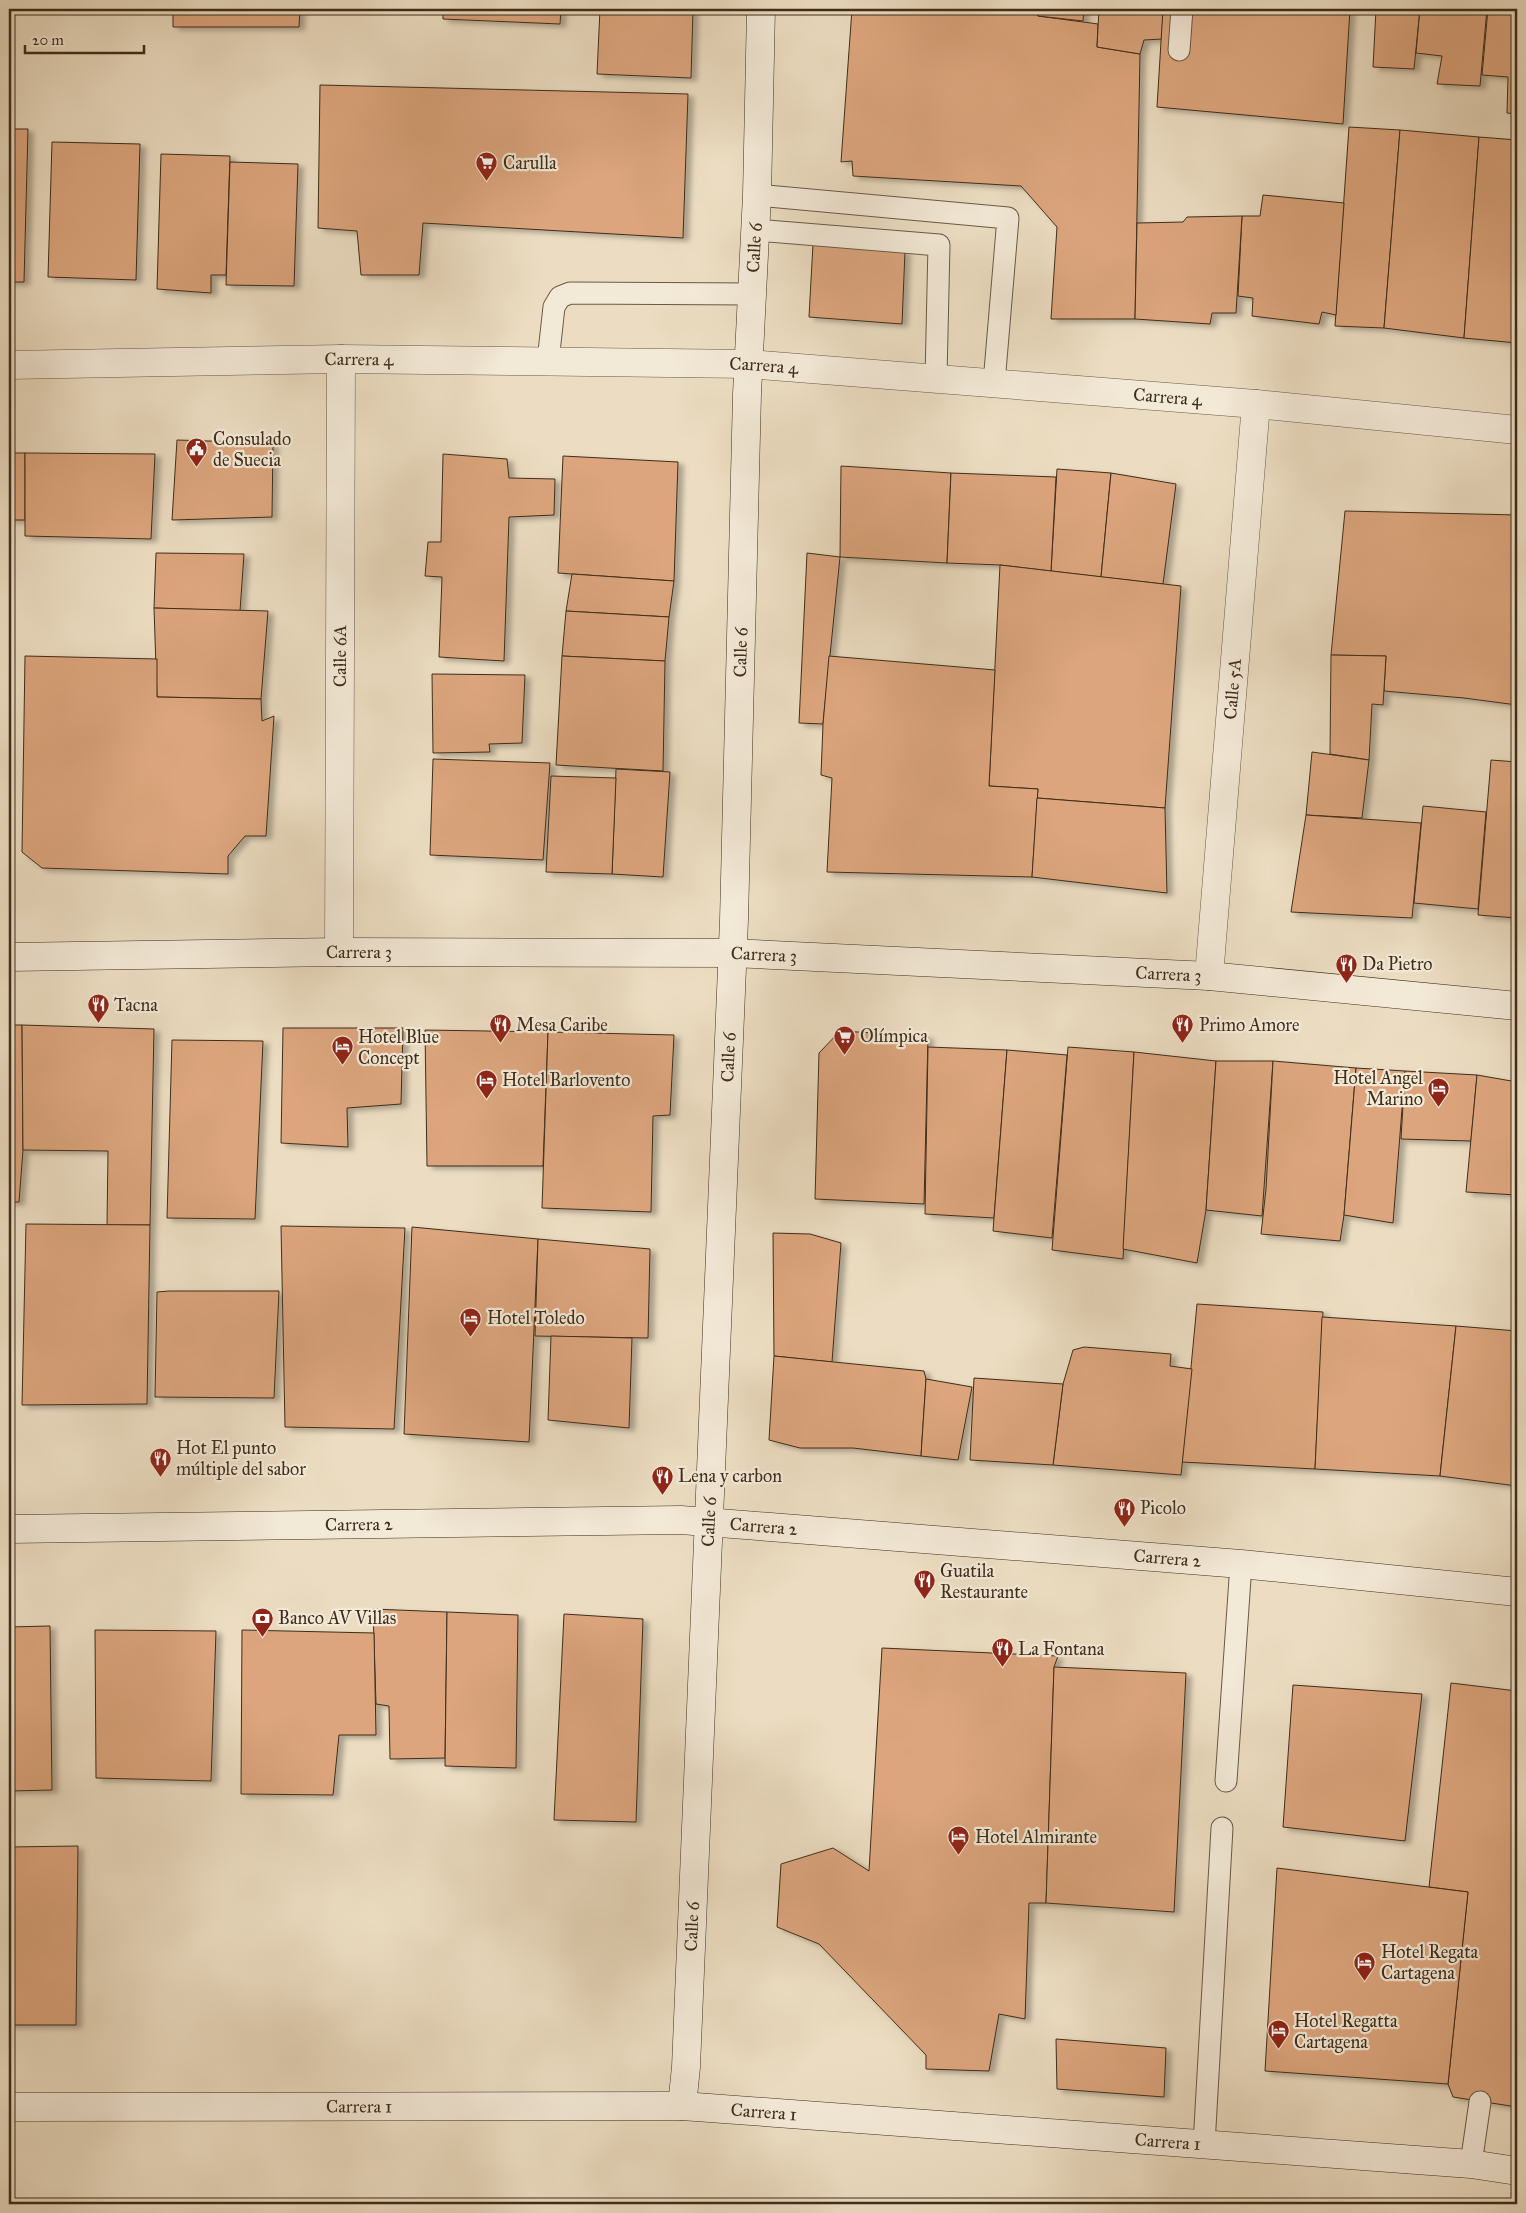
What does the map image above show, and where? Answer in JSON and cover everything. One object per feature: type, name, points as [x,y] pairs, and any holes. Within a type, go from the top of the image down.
[{"type":"street","name":"Calle 6","points":[[682,2106],[686,2057],[732,953],[748,364],[757,195],[761,9]]},
{"type":"street","name":"Carrera 4","points":[[9,365],[341,359],[748,364],[1256,404],[1517,430]]},
{"type":"street","name":"Calle 6A","points":[[339,952],[341,359]]},
{"type":"street","name":"Calle 5A","points":[[1210,976],[1256,404]]},
{"type":"street","name":"Carrera 3","points":[[9,957],[339,952],[732,953],[1210,976],[1517,1006]]},
{"type":"street","name":"Carrera 2","points":[[9,1529],[681,1520],[1241,1564],[1517,1592]]},
{"type":"street","name":"Carrera 1","points":[[9,2107],[682,2106],[1471,2164],[1517,2171]]},
{"type":"lane","points":[[1179,50],[1182,9]]},
{"type":"lane","points":[[757,195],[1008,218],[994,383]]},
{"type":"lane","points":[[755,230],[939,245],[936,378]]},
{"type":"lane","points":[[548,361],[554,307],[560,297],[570,292],[752,294]]},
{"type":"lane","points":[[1226,1781],[1241,1564]]},
{"type":"lane","points":[[1204,2145],[1222,1828]]},
{"type":"lane","points":[[1471,2164],[1480,2102]]},
{"type":"building","points":[[173,9],[300,9],[299,27],[173,27]]},
{"type":"building","points":[[443,9],[561,9],[560,24],[443,19]]},
{"type":"building","points":[[600,9],[693,9],[691,78],[597,74]]},
{"type":"building","points":[[852,9],[1038,9],[1038,16],[1098,24],[1097,47],[1140,54],[1135,319],[1051,319],[1057,227],[1021,186],[853,176],[852,161],[841,162]]},
{"type":"building","points":[[1038,9],[1084,9],[1083,21],[1038,16]]},
{"type":"building","points":[[1099,9],[1163,9],[1162,39],[1144,40],[1140,54],[1097,47]]},
{"type":"building","points":[[1163,9],[1350,9],[1343,124],[1157,107]]},
{"type":"building","points":[[1376,9],[1420,9],[1414,69],[1373,67]]},
{"type":"building","points":[[1420,9],[1487,9],[1480,86],[1437,84],[1442,56],[1416,53]]},
{"type":"building","points":[[1488,9],[1517,9],[1517,114],[1507,113],[1508,77],[1482,75]]},
{"type":"building","points":[[320,85],[688,94],[683,238],[423,223],[419,275],[361,275],[357,231],[318,228]]},
{"type":"building","points":[[1349,127],[1400,130],[1384,328],[1335,326]]},
{"type":"building","points":[[9,129],[28,129],[24,282],[9,282]]},
{"type":"building","points":[[1400,130],[1479,137],[1464,338],[1384,328]]},
{"type":"building","points":[[1479,137],[1517,140],[1517,343],[1464,338]]},
{"type":"building","points":[[52,142],[140,144],[136,280],[48,277]]},
{"type":"building","points":[[161,154],[230,156],[226,275],[211,275],[211,293],[157,289]]},
{"type":"building","points":[[230,162],[298,164],[294,286],[226,285]]},
{"type":"building","points":[[1263,195],[1344,203],[1336,315],[1322,312],[1319,324],[1252,316],[1253,298],[1238,296],[1242,216],[1260,216]]},
{"type":"building","points":[[1242,216],[1236,313],[1212,313],[1210,324],[1135,319],[1137,223],[1183,222],[1187,217]]},
{"type":"building","points":[[813,244],[905,251],[902,324],[809,317]]},
{"type":"building","points":[[177,440],[273,443],[272,517],[172,520]]},
{"type":"building","points":[[9,453],[25,453],[25,520],[9,520]]},
{"type":"building","points":[[25,453],[155,454],[151,539],[25,536]]},
{"type":"building","points":[[443,454],[507,459],[509,478],[555,479],[554,515],[509,517],[504,661],[439,657],[442,577],[425,576],[428,542],[441,542]]},
{"type":"building","points":[[563,456],[678,462],[674,581],[558,573]]},
{"type":"building","points":[[841,466],[951,473],[947,563],[840,557]]},
{"type":"building","points":[[1057,469],[1111,473],[1101,577],[1051,571]]},
{"type":"building","points":[[951,473],[1056,477],[1051,571],[1000,565],[947,563]]},
{"type":"building","points":[[1111,473],[1176,484],[1163,584],[1101,577]]},
{"type":"building","points":[[1345,511],[1517,515],[1517,705],[1384,691],[1386,656],[1331,655]]},
{"type":"building","points":[[156,553],[244,554],[240,611],[154,608]]},
{"type":"building","points":[[807,553],[840,557],[823,724],[799,723]]},
{"type":"building","points":[[1000,565],[1181,586],[1165,808],[1037,798],[1038,789],[989,786]]},
{"type":"building","points":[[572,574],[674,581],[669,617],[566,611]]},
{"type":"building","points":[[154,608],[268,611],[261,699],[157,697]]},
{"type":"building","points":[[566,611],[669,617],[665,661],[562,656]]},
{"type":"building","points":[[1331,655],[1386,656],[1383,705],[1372,704],[1369,760],[1330,754]]},
{"type":"building","points":[[25,656],[157,659],[157,697],[261,699],[262,721],[274,716],[266,836],[245,836],[228,856],[228,874],[42,868],[22,852]]},
{"type":"building","points":[[562,656],[665,661],[663,771],[556,765]]},
{"type":"building","points":[[829,656],[995,670],[989,786],[1038,789],[1032,877],[827,872],[832,778],[821,775]]},
{"type":"building","points":[[432,674],[525,675],[522,743],[489,744],[490,752],[433,753]]},
{"type":"building","points":[[1312,752],[1369,760],[1362,818],[1306,815]]},
{"type":"building","points":[[433,759],[550,763],[543,860],[430,855]]},
{"type":"building","points":[[1491,760],[1517,762],[1517,918],[1478,915]]},
{"type":"building","points":[[616,769],[670,772],[663,877],[612,874]]},
{"type":"building","points":[[551,776],[616,778],[612,874],[546,872]]},
{"type":"building","points":[[1037,798],[1165,808],[1167,893],[1032,877]]},
{"type":"building","points":[[1423,806],[1486,812],[1478,909],[1414,903]]},
{"type":"building","points":[[1306,815],[1421,823],[1412,918],[1291,912]]},
{"type":"building","points":[[9,1025],[22,1025],[23,1150],[19,1202],[9,1202]]},
{"type":"building","points":[[22,1025],[154,1029],[150,1225],[107,1225],[108,1151],[23,1150]]},
{"type":"building","name":"Hotel Blue Concept","points":[[283,1028],[403,1028],[401,1104],[347,1108],[348,1147],[281,1143]]},
{"type":"building","name":"Hotel Barlovento","points":[[425,1030],[548,1032],[543,1166],[427,1166]]},
{"type":"building","points":[[840,1031],[928,1036],[924,1204],[815,1199],[819,1053]]},
{"type":"building","points":[[548,1032],[674,1035],[670,1115],[653,1116],[651,1212],[542,1208]]},
{"type":"building","points":[[172,1040],[263,1041],[255,1219],[167,1218]]},
{"type":"building","points":[[928,1047],[1007,1050],[994,1218],[925,1214]]},
{"type":"building","points":[[1068,1047],[1134,1052],[1123,1259],[1052,1250]]},
{"type":"building","points":[[1007,1050],[1067,1055],[1052,1238],[993,1231]]},
{"type":"building","points":[[1134,1052],[1216,1061],[1206,1210],[1197,1263],[1123,1249]]},
{"type":"building","points":[[1216,1061],[1273,1061],[1262,1216],[1206,1210]]},
{"type":"building","points":[[1273,1061],[1356,1068],[1344,1215],[1340,1241],[1261,1234],[1266,1189]]},
{"type":"building","points":[[1356,1068],[1405,1071],[1393,1223],[1344,1215]]},
{"type":"building","name":"Hotel Angel Marino","points":[[1405,1071],[1477,1075],[1471,1141],[1401,1139]]},
{"type":"building","points":[[1477,1075],[1517,1082],[1517,1195],[1466,1192]]},
{"type":"building","points":[[26,1224],[150,1225],[147,1404],[22,1405]]},
{"type":"building","points":[[281,1226],[405,1228],[394,1429],[285,1427]]},
{"type":"building","name":"Hotel Toledo","points":[[412,1227],[538,1239],[529,1442],[404,1434]]},
{"type":"building","points":[[773,1233],[810,1234],[841,1243],[832,1362],[774,1356]]},
{"type":"building","points":[[538,1239],[650,1249],[648,1338],[535,1336]]},
{"type":"building","points":[[279,1291],[274,1398],[155,1397],[157,1292]]},
{"type":"building","points":[[1197,1304],[1323,1312],[1315,1469],[1182,1462]]},
{"type":"building","points":[[1322,1317],[1456,1326],[1440,1476],[1315,1469]]},
{"type":"building","points":[[1456,1326],[1517,1331],[1517,1486],[1440,1476]]},
{"type":"building","points":[[551,1336],[632,1338],[629,1428],[548,1420]]},
{"type":"building","points":[[1084,1347],[1171,1354],[1170,1366],[1192,1369],[1181,1475],[1053,1465],[1063,1384],[1073,1350]]},
{"type":"building","points":[[774,1356],[924,1371],[926,1379],[921,1456],[853,1448],[800,1448],[769,1440]]},
{"type":"building","points":[[974,1378],[1063,1384],[1053,1465],[970,1460]]},
{"type":"building","points":[[926,1379],[972,1387],[958,1460],[921,1456]]},
{"type":"building","points":[[373,1609],[447,1612],[445,1758],[390,1759],[389,1706],[376,1704]]},
{"type":"building","points":[[447,1612],[518,1615],[516,1768],[445,1766]]},
{"type":"building","points":[[564,1614],[643,1619],[636,1822],[554,1820]]},
{"type":"building","points":[[50,1626],[52,1790],[9,1791],[9,1627]]},
{"type":"building","points":[[95,1630],[216,1631],[211,1781],[96,1778]]},
{"type":"building","points":[[242,1630],[374,1633],[376,1735],[339,1735],[333,1795],[241,1794]]},
{"type":"building","name":"Hotel Almirante","points":[[882,1648],[1058,1656],[1054,1667],[1046,1903],[1029,1903],[1025,2019],[999,2014],[989,2071],[926,2069],[926,2055],[819,1944],[777,1927],[781,1864],[833,1848],[869,1871]]},
{"type":"building","points":[[1054,1667],[1186,1673],[1174,1912],[1046,1903]]},
{"type":"building","points":[[1451,1683],[1517,1691],[1517,2107],[1453,2097],[1448,2084],[1468,1892],[1429,1887]]},
{"type":"building","points":[[1293,1685],[1422,1694],[1405,1841],[1283,1827]]},
{"type":"building","points":[[78,1846],[76,2025],[9,2025],[9,1847]]},
{"type":"building","name":"Hotel Regata Cartagena","points":[[1277,1868],[1468,1892],[1448,2084],[1265,2071]]},
{"type":"building","points":[[1056,2039],[1166,2048],[1164,2097],[1057,2089]]},
{"type":"place","name":"Carulla","points":[[487,182]]},
{"type":"place","name":"Consulado de Suecia","points":[[197,468]]},
{"type":"place","name":"Da Pietro","points":[[1346,983]]},
{"type":"place","name":"Tacna","points":[[98,1024]]},
{"type":"place","name":"Mesa Caribe","points":[[500,1044]]},
{"type":"place","name":"Primo Amore","points":[[1183,1044]]},
{"type":"place","name":"Olímpica","points":[[844,1055]]},
{"type":"place","name":"Hotel Blue Concept","points":[[342,1066]]},
{"type":"place","name":"Hotel Barlovento","points":[[486,1099]]},
{"type":"place","name":"Hotel Angel Marino","points":[[1439,1107]]},
{"type":"place","name":"Hotel Toledo","points":[[471,1337]]},
{"type":"place","name":"Hot El punto múltiple del sabor","points":[[160,1477]]},
{"type":"place","name":"Lena y carbon","points":[[662,1495]]},
{"type":"place","name":"Picolo","points":[[1124,1527]]},
{"type":"place","name":"Guatila Restaurante","points":[[924,1600]]},
{"type":"place","name":"Banco AV Villas","points":[[262,1637]]},
{"type":"place","name":"La Fontana","points":[[1002,1668]]},
{"type":"place","name":"Hotel Almirante","points":[[959,1856]]},
{"type":"place","name":"Hotel Regata Cartagena","points":[[1365,1981]]},
{"type":"place","name":"Hotel Regatta Cartagena","points":[[1278,2050]]}]
